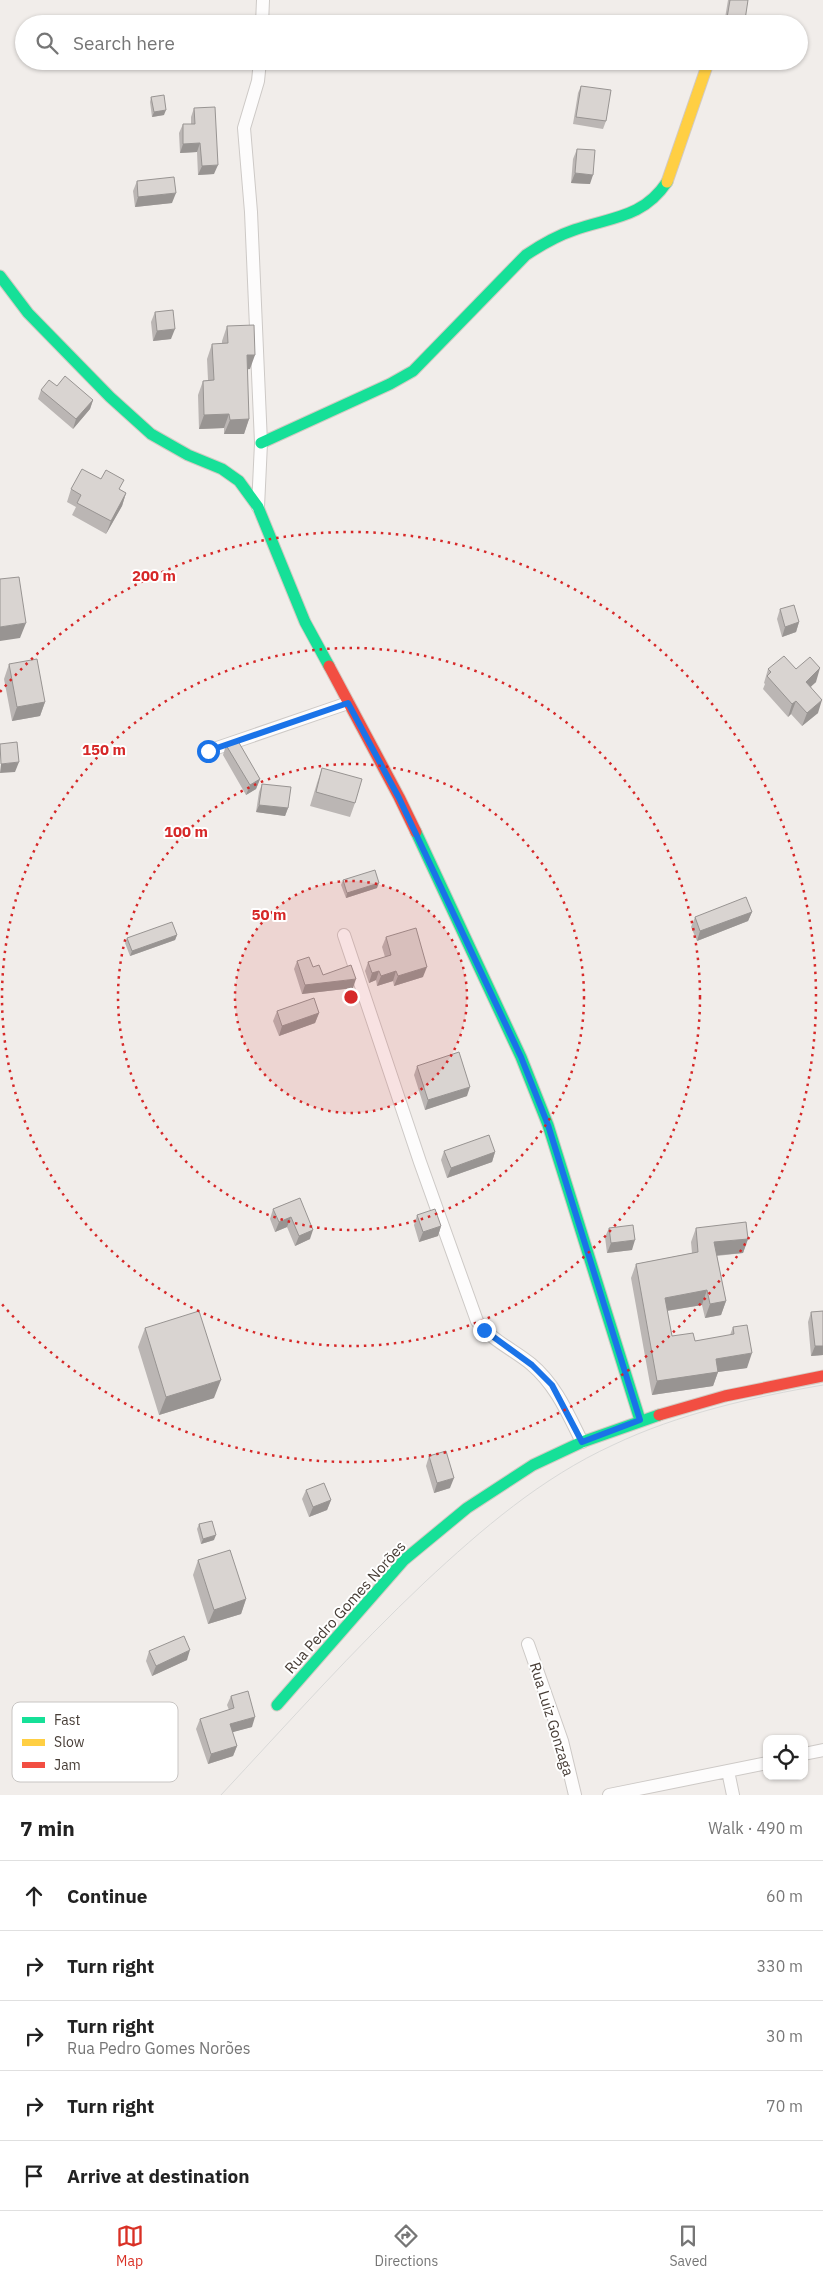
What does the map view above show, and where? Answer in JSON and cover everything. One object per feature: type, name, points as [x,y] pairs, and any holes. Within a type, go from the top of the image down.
[{"type":"street","points":[[262,15],[263,0]]},
{"type":"street","points":[[258,507],[261,442],[251,212],[244,128],[258,81],[259,70]]},
{"type":"street","points":[[261,442],[390,384],[413,371],[526,255],[547,242],[573,230],[626,215],[644,207],[660,192],[670,177],[706,70]]},
{"type":"street","points":[[0,276],[28,313],[110,397],[151,434],[188,455],[222,468],[239,481],[258,507],[305,622],[399,798],[521,1057],[548,1125],[640,1420]]},
{"type":"street","points":[[208,751],[348,703]]},
{"type":"street","points":[[344,936],[420,1162],[477,1321],[484,1330],[532,1365],[552,1385],[582,1442]]},
{"type":"street","name":"Rua Pedro Gomes Norões","points":[[277,1704],[404,1560],[467,1508],[533,1465],[582,1442],[640,1420],[725,1396],[823,1376]]},
{"type":"street","name":"Rua Luiz Gonzaga","points":[[528,1644],[562,1741],[575,1795]]},
{"type":"street","points":[[808,1753],[823,1750]]},
{"type":"street","points":[[610,1795],[763,1764]]},
{"type":"street","points":[[728,1772],[733,1795]]},
{"type":"building","points":[[730,0],[748,0],[746,15],[728,15]]},
{"type":"building","points":[[581,86],[611,90],[606,121],[576,117]]},
{"type":"building","points":[[164,95],[166,110],[154,112],[151,97]]},
{"type":"building","points":[[215,107],[218,165],[202,166],[200,143],[183,144],[183,124],[195,124],[194,108]]},
{"type":"building","points":[[577,149],[595,150],[593,175],[575,173]]},
{"type":"building","points":[[174,177],[176,193],[138,197],[137,181]]},
{"type":"building","points":[[173,310],[175,329],[157,331],[155,312]]},
{"type":"building","points":[[254,325],[255,355],[247,355],[249,419],[230,420],[229,414],[204,415],[203,381],[214,380],[212,344],[228,343],[227,326]]},
{"type":"building","points":[[65,376],[93,400],[76,419],[41,390],[49,380],[57,386]]},
{"type":"building","points":[[82,469],[101,479],[106,470],[124,480],[119,489],[126,493],[111,521],[77,503],[81,495],[71,489]]},
{"type":"building","points":[[19,577],[26,623],[0,627],[0,579]]},
{"type":"building","points":[[794,605],[799,622],[785,627],[780,609]]},
{"type":"building","points":[[784,656],[796,669],[810,657],[820,668],[806,682],[822,700],[807,713],[796,701],[792,704],[767,676],[771,672],[768,669]]},
{"type":"building","points":[[37,659],[45,702],[17,707],[9,664]]},
{"type":"building","points":[[238,741],[260,779],[250,785],[226,745]]},
{"type":"building","points":[[17,742],[19,762],[1,764],[0,744]]},
{"type":"building","points":[[322,768],[362,779],[355,803],[316,792]]},
{"type":"building","points":[[262,784],[291,787],[288,808],[259,805]]},
{"type":"building","points":[[375,870],[379,883],[347,893],[343,880]]},
{"type":"building","points":[[746,897],[752,912],[700,931],[695,917]]},
{"type":"building","points":[[172,922],[177,935],[132,951],[127,938]]},
{"type":"building","points":[[416,928],[427,967],[398,976],[396,971],[381,976],[379,971],[372,973],[368,962],[391,955],[386,937]]},
{"type":"building","points":[[309,957],[313,967],[319,965],[323,975],[351,965],[356,979],[305,985],[297,961]]},
{"type":"building","points":[[314,998],[319,1013],[282,1026],[277,1011]]},
{"type":"building","points":[[459,1052],[470,1087],[428,1100],[417,1066]]},
{"type":"building","points":[[489,1135],[495,1152],[451,1168],[444,1151]]},
{"type":"building","points":[[300,1198],[313,1230],[299,1236],[291,1217],[279,1222],[273,1209]]},
{"type":"building","points":[[435,1209],[441,1226],[423,1232],[417,1215]]},
{"type":"building","points":[[746,1222],[748,1239],[714,1242],[726,1301],[710,1304],[707,1290],[665,1298],[672,1336],[693,1333],[695,1341],[734,1334],[733,1327],[747,1325],[752,1353],[716,1359],[718,1372],[657,1381],[636,1264],[698,1252],[696,1228]]},
{"type":"building","points":[[633,1225],[635,1240],[611,1243],[609,1228]]},
{"type":"building","points":[[199,1311],[221,1380],[166,1397],[145,1328]]},
{"type":"building","points":[[823,1311],[823,1346],[815,1346],[811,1312]]},
{"type":"building","points":[[446,1451],[454,1478],[437,1483],[429,1456]]},
{"type":"building","points":[[324,1483],[331,1500],[313,1507],[306,1490]]},
{"type":"building","points":[[212,1521],[216,1535],[203,1539],[199,1524]]},
{"type":"building","points":[[230,1550],[246,1599],[214,1610],[198,1560]]},
{"type":"building","points":[[184,1636],[190,1650],[156,1666],[149,1651]]},
{"type":"building","points":[[248,1691],[255,1717],[230,1724],[237,1746],[211,1754],[200,1719],[234,1708],[231,1696]]},
{"type":"tram line","points":[[221,1795],[321,1687],[398,1608],[468,1543],[537,1489],[587,1458],[663,1424],[743,1401],[823,1385]]},
{"type":"traffic: fast","points":[[261,443],[390,384],[413,371],[526,255],[567,232],[637,210],[658,194],[667,182]]},
{"type":"traffic: fast","points":[[0,276],[28,313],[110,397],[151,434],[188,455],[222,469],[239,481],[258,507],[305,622],[329,666]]},
{"type":"traffic: fast","points":[[416,832],[521,1057],[548,1125],[640,1420]]},
{"type":"traffic: fast","points":[[277,1705],[404,1560],[467,1508],[533,1465],[582,1442],[659,1415]]},
{"type":"traffic: slow","points":[[667,182],[706,70]]},
{"type":"traffic: jam","points":[[329,666],[416,832]]},
{"type":"traffic: jam","points":[[659,1415],[725,1396],[823,1376]]},
{"type":"route","points":[[208,751],[348,703],[399,798],[521,1057],[548,1125],[640,1420],[582,1442],[552,1385],[532,1365],[484,1330]]}]
